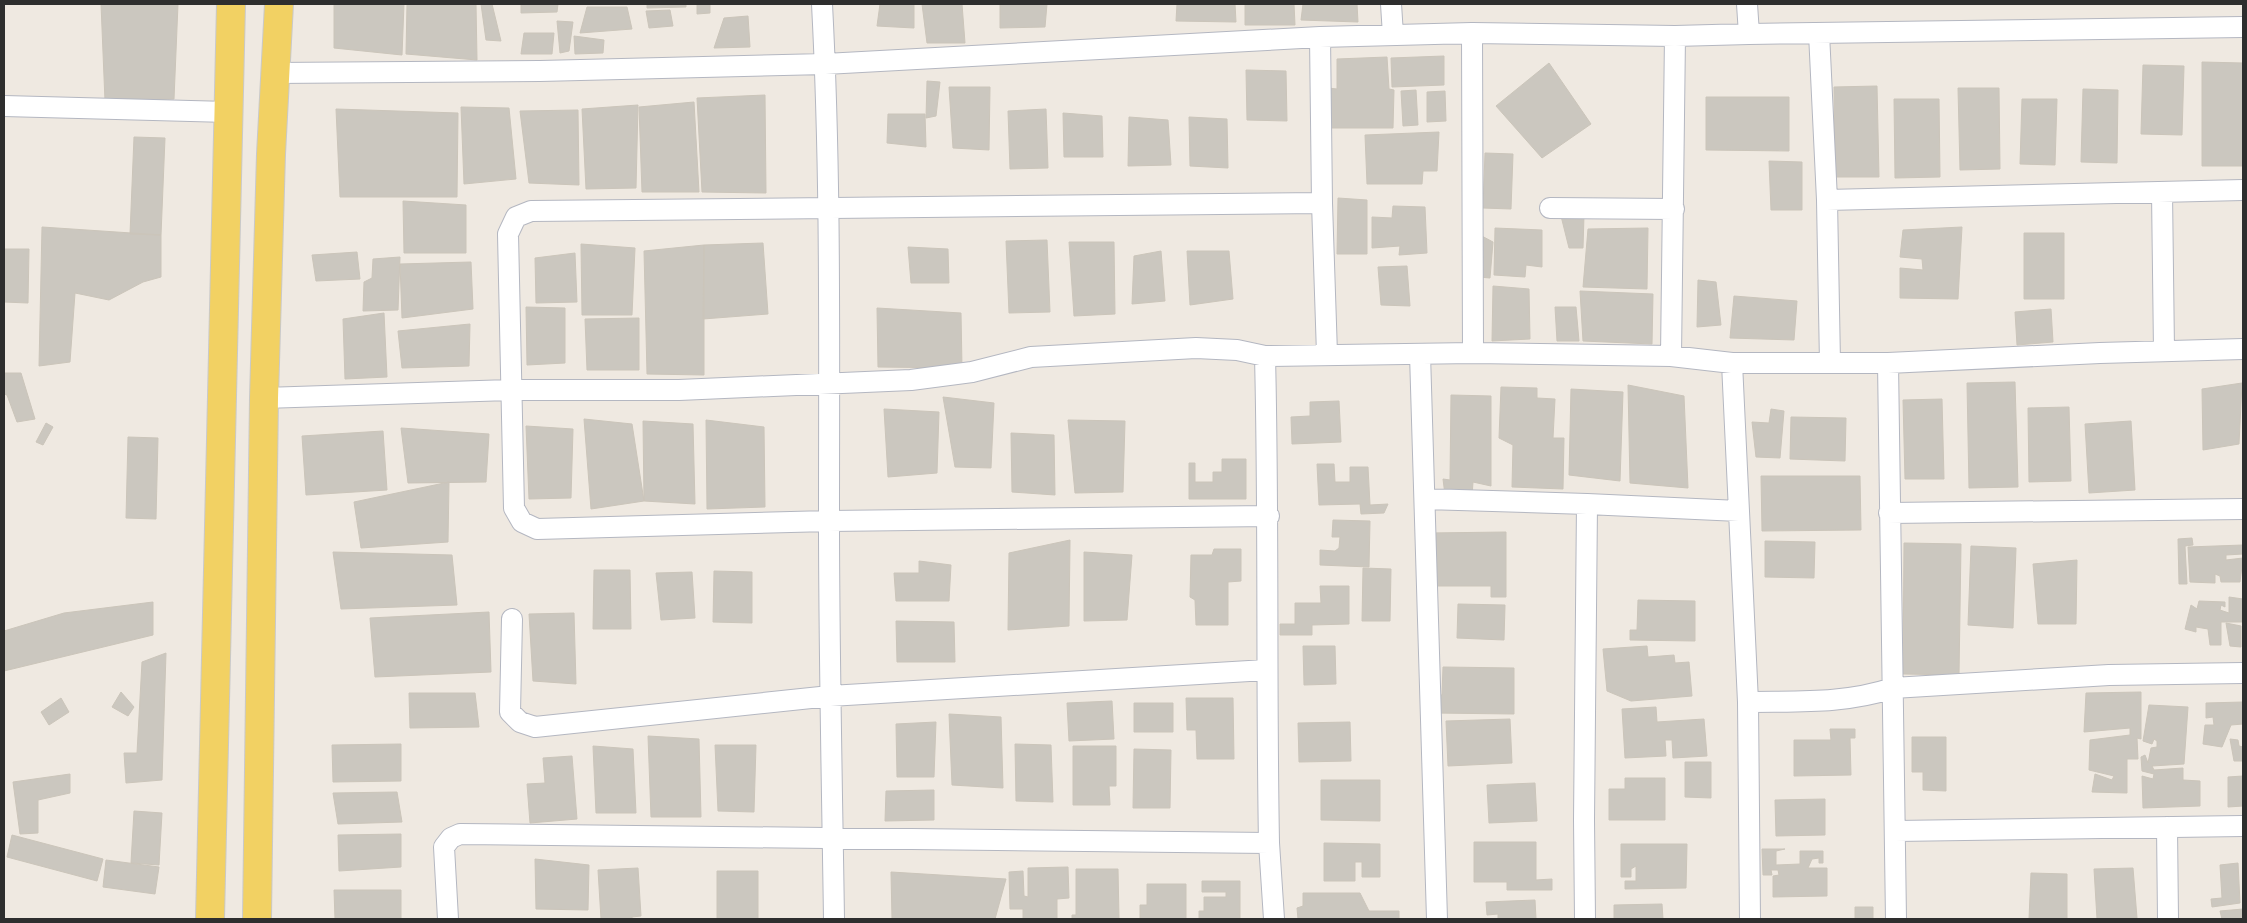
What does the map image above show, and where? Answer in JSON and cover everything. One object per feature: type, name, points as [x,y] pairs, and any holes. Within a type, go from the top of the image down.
[{"type":"main road","points":[[210,919],[231,4]]},
{"type":"main road","points":[[257,919],[264,398],[274,73],[279,4]]},
{"type":"street","points":[[822,4],[825,64],[827,207],[830,696],[834,919]]},
{"type":"street","points":[[1390,4],[1393,35]]},
{"type":"street","points":[[1747,4],[1749,34]]},
{"type":"street","points":[[274,73],[540,71],[825,64],[1320,38],[1472,33],[1675,36],[2243,27]]},
{"type":"street","points":[[1472,33],[1473,353]]},
{"type":"street","points":[[1819,33],[1827,200],[1830,363]]},
{"type":"street","points":[[1671,356],[1675,36]]},
{"type":"street","points":[[1320,38],[1322,203],[1327,354]]},
{"type":"street","points":[[4,106],[228,112]]},
{"type":"street","points":[[1827,200],[2243,190]]},
{"type":"street","points":[[2162,192],[2164,351]]},
{"type":"street","points":[[1269,516],[829,521],[537,529],[522,522],[514,508],[508,234],[516,217],[531,211],[1322,203]]},
{"type":"street","points":[[1550,208],[1674,209]]},
{"type":"street","points":[[264,398],[512,390],[679,390],[911,380],[972,372],[1031,357],[1196,348],[1237,350],[1265,356],[1473,353],[1671,356],[1732,363],[1888,364],[2243,349]]},
{"type":"street","points":[[1420,354],[1437,919]]},
{"type":"street","points":[[1265,356],[1269,516],[1266,670],[1269,843],[1274,919]]},
{"type":"street","points":[[1732,363],[1748,702],[1750,919]]},
{"type":"street","points":[[1888,364],[1896,919]]},
{"type":"street","points":[[1425,499],[1739,511]]},
{"type":"street","points":[[1585,919],[1587,504]]},
{"type":"street","points":[[1889,513],[2243,509]]},
{"type":"street","points":[[512,619],[510,712],[520,722],[535,727],[830,696],[1266,670]]},
{"type":"street","points":[[1748,702],[1836,701],[1865,697],[1893,688],[2109,675],[2243,672]]},
{"type":"street","points":[[1896,831],[2243,826]]},
{"type":"street","points":[[2167,827],[2168,919]]},
{"type":"street","points":[[448,919],[444,847],[451,838],[460,834],[1269,843]]},
{"type":"building","points":[[101,4],[178,4],[174,99],[105,101]]},
{"type":"building","points":[[334,4],[404,4],[402,55],[334,48]]},
{"type":"building","points":[[407,4],[476,4],[477,60],[406,54]]},
{"type":"building","points":[[481,4],[492,4],[501,41],[486,40]]},
{"type":"building","points":[[521,4],[558,4],[557,12],[521,13]]},
{"type":"building","points":[[647,4],[686,4],[686,7],[647,8]]},
{"type":"building","points":[[697,4],[710,4],[710,13],[697,14]]},
{"type":"building","points":[[880,4],[914,4],[914,28],[877,26]]},
{"type":"building","points":[[922,4],[962,4],[965,43],[927,43]]},
{"type":"building","points":[[1000,4],[1047,4],[1045,27],[1000,28]]},
{"type":"building","points":[[1177,4],[1235,4],[1236,22],[1176,21]]},
{"type":"building","points":[[1245,4],[1294,4],[1295,25],[1245,25]]},
{"type":"building","points":[[1303,4],[1357,4],[1358,22],[1301,20]]},
{"type":"building","points":[[587,7],[627,7],[632,29],[580,33]]},
{"type":"building","points":[[670,10],[673,26],[649,28],[646,11]]},
{"type":"building","points":[[748,16],[750,47],[714,48],[724,18]]},
{"type":"building","points":[[557,21],[573,22],[569,51],[560,53]]},
{"type":"building","points":[[524,33],[554,33],[552,54],[521,54]]},
{"type":"building","points":[[574,36],[604,40],[603,53],[575,54]]},
{"type":"building","points":[[1444,56],[1444,85],[1392,87],[1391,58]]},
{"type":"building","points":[[1387,57],[1389,89],[1394,90],[1393,128],[1330,128],[1328,88],[1337,89],[1337,59]]},
{"type":"building","points":[[2202,62],[2243,63],[2243,166],[2202,166]]},
{"type":"building","points":[[1549,63],[1591,124],[1542,158],[1496,106]]},
{"type":"building","points":[[2143,65],[2184,66],[2182,135],[2141,134]]},
{"type":"building","points":[[1246,70],[1286,71],[1287,121],[1247,120]]},
{"type":"building","points":[[927,81],[940,82],[936,116],[926,118]]},
{"type":"building","points":[[1877,86],[1879,177],[1835,177],[1834,87]]},
{"type":"building","points":[[949,87],[990,87],[989,150],[953,148]]},
{"type":"building","points":[[1958,88],[1999,88],[2000,169],[1960,170]]},
{"type":"building","points":[[2083,89],[2118,90],[2117,163],[2081,162]]},
{"type":"building","points":[[1416,90],[1418,125],[1403,126],[1401,91]]},
{"type":"building","points":[[1445,91],[1446,121],[1427,122],[1427,92]]},
{"type":"building","points":[[765,95],[766,193],[702,192],[697,98]]},
{"type":"building","points":[[1706,97],[1789,97],[1789,151],[1706,150]]},
{"type":"building","points":[[1894,99],[1939,99],[1940,177],[1895,178]]},
{"type":"building","points":[[2022,99],[2057,99],[2055,165],[2020,164]]},
{"type":"building","points":[[694,102],[699,192],[642,192],[639,107]]},
{"type":"building","points":[[638,105],[636,188],[586,189],[582,109]]},
{"type":"building","points":[[461,107],[509,108],[516,179],[464,184]]},
{"type":"building","points":[[336,109],[458,113],[457,197],[340,197]]},
{"type":"building","points":[[1046,109],[1048,168],[1010,169],[1008,111]]},
{"type":"building","points":[[578,110],[579,185],[529,183],[520,111]]},
{"type":"building","points":[[1063,113],[1102,116],[1103,157],[1064,157]]},
{"type":"building","points":[[888,114],[925,114],[926,147],[887,143]]},
{"type":"building","points":[[1129,117],[1168,120],[1171,165],[1128,166]]},
{"type":"building","points":[[1189,117],[1227,119],[1228,168],[1190,166]]},
{"type":"building","points":[[1439,132],[1437,171],[1423,171],[1422,184],[1367,184],[1365,135]]},
{"type":"building","points":[[134,137],[165,138],[161,235],[130,234]]},
{"type":"building","points":[[1485,153],[1513,154],[1511,209],[1483,208]]},
{"type":"building","points":[[1769,161],[1802,162],[1802,210],[1771,210]]},
{"type":"building","points":[[1338,198],[1367,200],[1367,254],[1337,254]]},
{"type":"building","points":[[403,201],[466,205],[466,253],[404,253]]},
{"type":"building","points":[[1393,206],[1425,207],[1427,253],[1399,255],[1400,246],[1372,248],[1372,217],[1392,218]]},
{"type":"building","points":[[1584,215],[1583,248],[1569,248],[1561,216]]},
{"type":"building","points":[[42,227],[161,235],[161,277],[143,282],[109,300],[75,293],[70,362],[39,366]]},
{"type":"building","points":[[1962,227],[1958,299],[1900,298],[1900,268],[1923,270],[1922,259],[1900,257],[1903,230]]},
{"type":"building","points":[[1495,228],[1542,230],[1542,267],[1526,265],[1525,277],[1494,275]]},
{"type":"building","points":[[1648,228],[1647,289],[1583,287],[1588,229]]},
{"type":"building","points":[[2024,233],[2064,233],[2064,299],[2024,299]]},
{"type":"building","points":[[1478,234],[1493,242],[1490,278],[1479,277]]},
{"type":"building","points":[[1047,240],[1050,312],[1009,313],[1006,241]]},
{"type":"building","points":[[1069,242],[1114,242],[1115,314],[1074,316]]},
{"type":"building","points":[[763,243],[768,314],[703,319],[704,245]]},
{"type":"building","points":[[581,244],[635,248],[632,315],[582,315]]},
{"type":"building","points":[[704,245],[704,375],[647,374],[644,251]]},
{"type":"building","points":[[908,247],[948,249],[949,283],[911,283]]},
{"type":"building","points":[[4,249],[29,249],[28,303],[4,302]]},
{"type":"building","points":[[1161,251],[1165,301],[1132,304],[1134,256]]},
{"type":"building","points":[[1187,251],[1229,251],[1233,299],[1190,305]]},
{"type":"building","points":[[357,252],[360,279],[316,281],[312,255]]},
{"type":"building","points":[[575,253],[577,302],[536,303],[535,258]]},
{"type":"building","points":[[400,257],[398,310],[363,311],[364,282],[372,278],[373,259]]},
{"type":"building","points":[[471,262],[473,309],[402,318],[400,264]]},
{"type":"building","points":[[1407,266],[1410,306],[1381,305],[1378,267]]},
{"type":"building","points":[[1698,280],[1716,282],[1721,325],[1697,327]]},
{"type":"building","points":[[1493,286],[1529,289],[1530,339],[1492,341]]},
{"type":"building","points":[[1580,291],[1653,294],[1652,344],[1583,341]]},
{"type":"building","points":[[1734,296],[1797,301],[1794,340],[1730,338]]},
{"type":"building","points":[[526,307],[565,308],[565,363],[527,365]]},
{"type":"building","points":[[1555,307],[1576,307],[1579,341],[1557,341]]},
{"type":"building","points":[[877,308],[961,313],[962,368],[878,367]]},
{"type":"building","points":[[2051,309],[2053,342],[2017,345],[2015,312]]},
{"type":"building","points":[[384,313],[387,377],[345,379],[343,319]]},
{"type":"building","points":[[639,318],[639,370],[587,370],[585,319]]},
{"type":"building","points":[[470,324],[469,366],[402,368],[398,331]]},
{"type":"building","points":[[4,373],[21,373],[35,419],[17,422],[7,395],[4,394]]},
{"type":"building","points":[[2015,382],[2018,487],[1969,488],[1967,383]]},
{"type":"building","points":[[2242,383],[2239,444],[2203,450],[2202,389]]},
{"type":"building","points":[[1628,385],[1684,396],[1688,488],[1630,483]]},
{"type":"building","points":[[1501,387],[1537,388],[1537,398],[1555,399],[1553,438],[1564,438],[1563,489],[1512,487],[1513,445],[1499,438]]},
{"type":"building","points":[[1571,389],[1623,392],[1620,481],[1569,475]]},
{"type":"building","points":[[1451,395],[1491,396],[1491,486],[1473,482],[1472,496],[1445,495],[1443,479],[1450,480]]},
{"type":"building","points":[[943,397],[994,403],[991,468],[955,467]]},
{"type":"building","points":[[1942,399],[1944,479],[1905,479],[1903,400]]},
{"type":"building","points":[[1339,401],[1341,442],[1292,444],[1291,417],[1310,416],[1310,402]]},
{"type":"building","points":[[2069,407],[2071,481],[2029,482],[2028,408]]},
{"type":"building","points":[[884,409],[939,412],[937,473],[888,477]]},
{"type":"building","points":[[1771,409],[1784,411],[1780,458],[1756,457],[1752,422],[1769,423]]},
{"type":"building","points":[[1791,417],[1846,418],[1845,461],[1790,459]]},
{"type":"building","points":[[584,419],[632,424],[644,501],[591,509]]},
{"type":"building","points":[[706,420],[764,427],[765,507],[707,509]]},
{"type":"building","points":[[1068,420],[1125,421],[1123,492],[1075,493]]},
{"type":"building","points":[[643,421],[693,424],[695,504],[644,501]]},
{"type":"building","points":[[2131,421],[2135,490],[2089,493],[2085,424]]},
{"type":"building","points":[[46,423],[53,427],[43,445],[36,442]]},
{"type":"building","points":[[526,426],[573,429],[571,498],[529,499]]},
{"type":"building","points":[[401,428],[489,434],[486,482],[408,483]]},
{"type":"building","points":[[383,431],[387,490],[306,495],[302,436]]},
{"type":"building","points":[[1011,433],[1054,435],[1055,495],[1012,492]]},
{"type":"building","points":[[128,437],[158,438],[156,519],[126,518]]},
{"type":"building","points":[[1222,459],[1246,459],[1246,499],[1189,499],[1189,463],[1195,463],[1195,482],[1213,482],[1213,472],[1222,472]]},
{"type":"building","points":[[1317,464],[1334,464],[1335,482],[1350,482],[1350,467],[1368,467],[1370,505],[1388,504],[1384,513],[1361,514],[1360,504],[1319,505]]},
{"type":"building","points":[[1761,476],[1860,476],[1861,530],[1762,531]]},
{"type":"building","points":[[449,482],[448,542],[361,548],[354,502]]},
{"type":"building","points":[[1333,520],[1370,521],[1369,567],[1320,565],[1320,550],[1335,551],[1339,548],[1340,537],[1332,537]]},
{"type":"building","points":[[1506,532],[1506,597],[1491,597],[1491,586],[1430,586],[1429,533]]},
{"type":"building","points":[[2192,538],[2193,545],[2185,546],[2187,584],[2179,584],[2178,539]]},
{"type":"building","points":[[1070,540],[1069,626],[1008,630],[1009,553]]},
{"type":"building","points":[[1765,541],[1815,542],[1814,578],[1765,577]]},
{"type":"building","points":[[1904,543],[1961,544],[1959,675],[1903,674]]},
{"type":"building","points":[[2243,545],[2243,554],[2226,555],[2226,560],[2243,558],[2240,582],[2221,582],[2220,576],[2215,574],[2215,583],[2190,582],[2188,547]]},
{"type":"building","points":[[1971,546],[2016,548],[2013,628],[1968,625]]},
{"type":"building","points":[[1214,549],[1241,549],[1241,581],[1228,582],[1228,625],[1196,625],[1195,600],[1190,597],[1191,555],[1212,555]]},
{"type":"building","points":[[333,552],[452,555],[457,605],[341,609]]},
{"type":"building","points":[[1084,552],[1132,555],[1127,620],[1084,621]]},
{"type":"building","points":[[2077,560],[2076,624],[2038,624],[2033,564]]},
{"type":"building","points":[[919,561],[951,565],[949,601],[896,601],[894,573],[919,573]]},
{"type":"building","points":[[1363,568],[1391,569],[1390,621],[1362,621]]},
{"type":"building","points":[[594,570],[630,570],[631,629],[593,629]]},
{"type":"building","points":[[714,571],[752,572],[752,623],[713,622]]},
{"type":"building","points":[[692,572],[695,618],[661,620],[656,573]]},
{"type":"building","points":[[1320,586],[1349,586],[1349,624],[1312,625],[1312,635],[1280,635],[1280,624],[1295,624],[1295,603],[1321,603]]},
{"type":"building","points":[[2229,597],[2243,599],[2242,622],[2221,622],[2221,645],[2210,645],[2208,629],[2196,627],[2196,632],[2185,629],[2191,605],[2197,609],[2199,601],[2225,602],[2225,607],[2221,605],[2220,610],[2229,613]]},
{"type":"building","points":[[1638,600],[1695,601],[1695,641],[1630,640],[1630,630],[1637,630]]},
{"type":"building","points":[[153,602],[153,635],[4,671],[4,631],[64,613]]},
{"type":"building","points":[[1458,604],[1505,605],[1504,640],[1457,638]]},
{"type":"building","points":[[489,612],[491,672],[375,677],[370,618]]},
{"type":"building","points":[[574,613],[576,684],[533,681],[529,614]]},
{"type":"building","points":[[896,621],[954,622],[955,662],[897,662]]},
{"type":"building","points":[[2226,623],[2241,626],[2241,647],[2230,646]]},
{"type":"building","points":[[1303,646],[1335,646],[1336,684],[1304,685]]},
{"type":"building","points":[[1647,646],[1648,657],[1674,655],[1675,663],[1689,662],[1692,696],[1631,701],[1607,691],[1603,649]]},
{"type":"building","points":[[166,653],[162,780],[126,783],[124,753],[137,753],[142,662]]},
{"type":"building","points":[[1443,667],[1514,668],[1514,714],[1434,713],[1434,695],[1442,695]]},
{"type":"building","points":[[121,692],[134,707],[128,716],[112,707]]},
{"type":"building","points":[[2141,692],[2141,739],[2137,738],[2138,759],[2127,759],[2127,793],[2092,792],[2095,774],[2112,780],[2114,776],[2089,770],[2090,740],[2130,735],[2130,728],[2084,732],[2086,693]]},
{"type":"building","points":[[409,693],[475,693],[479,727],[410,728]]},
{"type":"building","points":[[61,698],[69,712],[49,725],[41,712]]},
{"type":"building","points":[[1186,698],[1233,698],[1234,759],[1197,759],[1196,730],[1187,730]]},
{"type":"building","points":[[1112,701],[1114,739],[1069,741],[1067,703]]},
{"type":"building","points":[[2243,702],[2243,724],[2231,725],[2222,747],[2203,744],[2205,725],[2214,725],[2213,717],[2206,718],[2206,703]]},
{"type":"building","points":[[1134,703],[1173,703],[1173,732],[1134,732]]},
{"type":"building","points":[[2149,705],[2188,707],[2184,764],[2152,766],[2154,770],[2183,768],[2183,780],[2200,781],[2200,806],[2143,808],[2142,776],[2153,779],[2154,774],[2142,771],[2141,757],[2145,755],[2148,763],[2151,748],[2157,747],[2157,741],[2154,739],[2152,744],[2143,741]]},
{"type":"building","points":[[1656,707],[1657,722],[1704,719],[1707,756],[1673,758],[1672,740],[1665,740],[1666,756],[1625,758],[1622,709]]},
{"type":"building","points":[[949,714],[1001,717],[1003,788],[952,785]]},
{"type":"building","points":[[1510,719],[1512,763],[1448,766],[1446,721]]},
{"type":"building","points":[[936,722],[934,777],[897,777],[896,724]]},
{"type":"building","points":[[1350,722],[1351,761],[1299,762],[1298,723]]},
{"type":"building","points":[[1830,729],[1855,729],[1855,738],[1850,738],[1851,775],[1794,776],[1794,740],[1831,740]]},
{"type":"building","points":[[648,736],[699,739],[701,817],[651,817]]},
{"type":"building","points":[[1912,737],[1946,737],[1946,791],[1923,790],[1923,772],[1912,772]]},
{"type":"building","points":[[2230,739],[2238,740],[2239,746],[2243,747],[2243,761],[2234,761]]},
{"type":"building","points":[[401,744],[401,781],[333,782],[332,745]]},
{"type":"building","points":[[1015,744],[1051,745],[1053,802],[1016,801]]},
{"type":"building","points":[[715,745],[756,745],[754,812],[718,811]]},
{"type":"building","points":[[593,746],[633,749],[636,813],[596,813]]},
{"type":"building","points":[[1073,746],[1116,746],[1116,786],[1109,786],[1110,805],[1073,805]]},
{"type":"building","points":[[1134,749],[1171,750],[1170,808],[1133,808]]},
{"type":"building","points":[[572,756],[577,819],[530,823],[527,784],[545,783],[543,758]]},
{"type":"building","points":[[1685,762],[1711,762],[1711,798],[1685,797]]},
{"type":"building","points":[[70,774],[70,793],[38,800],[38,833],[20,834],[13,782]]},
{"type":"building","points":[[2243,776],[2243,806],[2228,807],[2228,777]]},
{"type":"building","points":[[1625,778],[1665,778],[1665,820],[1609,820],[1609,789],[1625,789]]},
{"type":"building","points":[[1321,780],[1380,780],[1380,821],[1321,820]]},
{"type":"building","points":[[1535,783],[1537,821],[1489,823],[1487,785]]},
{"type":"building","points":[[934,790],[934,820],[885,821],[886,791]]},
{"type":"building","points":[[397,792],[402,822],[338,824],[333,793]]},
{"type":"building","points":[[1825,799],[1825,835],[1776,836],[1775,800]]},
{"type":"building","points":[[134,811],[162,813],[159,865],[131,863]]},
{"type":"building","points":[[401,834],[401,867],[339,871],[338,835]]},
{"type":"building","points":[[12,835],[103,859],[97,881],[7,857]]},
{"type":"building","points":[[1474,842],[1536,842],[1536,880],[1552,879],[1552,890],[1507,890],[1507,882],[1474,882]]},
{"type":"building","points":[[1324,843],[1380,844],[1380,877],[1362,877],[1362,862],[1355,862],[1355,881],[1324,881]]},
{"type":"building","points":[[1621,844],[1687,844],[1686,888],[1625,889],[1625,881],[1636,881],[1636,866],[1631,869],[1631,877],[1621,877]]},
{"type":"building","points":[[1762,849],[1785,849],[1776,851],[1776,865],[1800,864],[1800,851],[1823,851],[1823,863],[1819,863],[1819,858],[1812,859],[1808,868],[1827,868],[1827,896],[1773,897],[1773,876],[1779,875],[1778,870],[1771,870],[1772,875],[1763,875]]},
{"type":"building","points":[[535,859],[589,865],[588,910],[536,909]]},
{"type":"building","points":[[106,860],[159,867],[155,894],[103,887]]},
{"type":"building","points":[[2238,863],[2240,903],[2212,907],[2211,899],[2222,898],[2220,865]]},
{"type":"building","points":[[1068,867],[1069,898],[1057,899],[1057,919],[1023,919],[1023,909],[1010,909],[1009,872],[1023,871],[1024,896],[1028,897],[1028,868]]},
{"type":"building","points":[[638,868],[641,916],[632,917],[632,919],[601,919],[598,870]]},
{"type":"building","points":[[2133,868],[2137,918],[2097,919],[2094,869]]},
{"type":"building","points":[[1076,869],[1118,869],[1119,919],[1072,919],[1072,915],[1076,915]]},
{"type":"building","points":[[717,871],[758,871],[758,919],[717,919]]},
{"type":"building","points":[[891,872],[1006,879],[995,919],[892,919]]},
{"type":"building","points":[[2031,873],[2067,874],[2067,919],[2029,919]]},
{"type":"building","points":[[1202,881],[1240,881],[1240,919],[1199,919],[1199,911],[1204,911],[1204,897],[1226,897],[1226,892],[1202,892]]},
{"type":"building","points":[[1147,884],[1186,884],[1186,919],[1140,919],[1140,905],[1147,905]]},
{"type":"building","points":[[334,890],[401,890],[401,919],[335,919]]},
{"type":"building","points":[[1303,893],[1360,893],[1369,911],[1399,911],[1399,919],[1298,919],[1297,908],[1303,906]]},
{"type":"building","points":[[1535,900],[1536,919],[1498,919],[1498,914],[1487,915],[1486,902]]},
{"type":"building","points":[[1662,904],[1663,919],[1614,919],[1614,905]]},
{"type":"building","points":[[1855,907],[1873,907],[1873,919],[1855,919]]},
{"type":"building","points":[[2243,909],[2243,919],[2222,919],[2220,911]]}]
